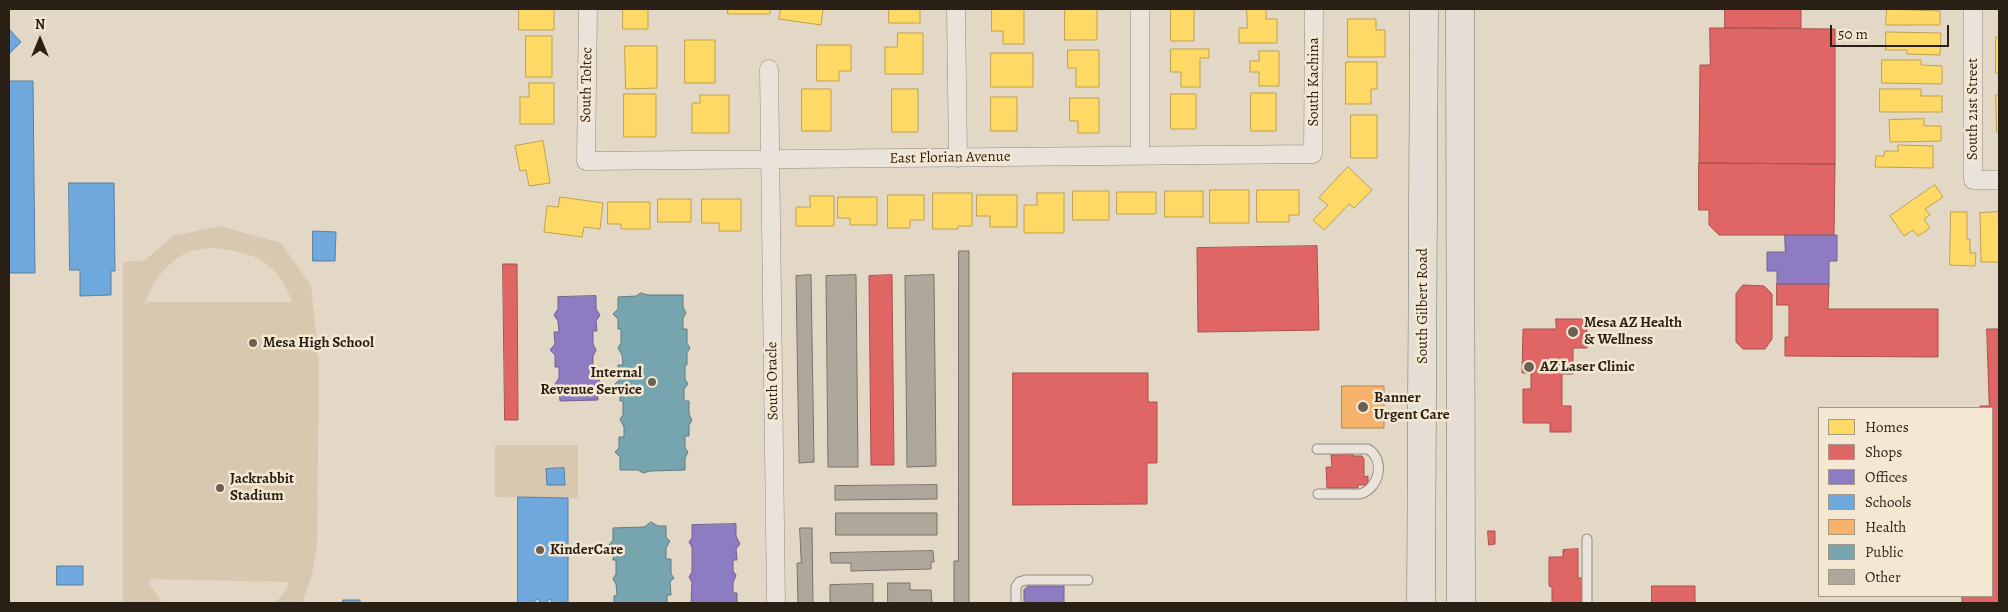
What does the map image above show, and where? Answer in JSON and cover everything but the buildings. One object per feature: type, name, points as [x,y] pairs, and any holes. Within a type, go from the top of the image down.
[{"type":"main road","name":"South Gilbert Road","points":[[1421,603],[1424,9]]},
{"type":"main road","points":[[1460,9],[1461,603]]},
{"type":"main road","points":[[1423,258],[1461,250]]},
{"type":"street","name":"South Toltec","points":[[586,161],[588,9]]},
{"type":"street","points":[[956,9],[958,158]]},
{"type":"street","points":[[1140,9],[1140,156]]},
{"type":"street","name":"South Kachina","points":[[1313,154],[1314,9]]},
{"type":"street","name":"South 21st Street","points":[[1972,9],[1973,180],[1999,180]]},
{"type":"street","name":"South Oracle","points":[[769,69],[776,603]]},
{"type":"street","name":"East Florian Avenue","points":[[586,161],[1313,154]]},
{"type":"lane","points":[[1317,449],[1368,449],[1373,452],[1378,461],[1374,485],[1366,493],[1318,494]]},
{"type":"lane","points":[[1587,539],[1587,603]]},
{"type":"lane","points":[[1016,603],[1016,587],[1019,582],[1026,580],[1088,580]]},
{"type":"shaded area","name":"Jackrabbit Stadium","points":[[219,226],[281,243],[311,286],[319,362],[317,545],[312,575],[302,603],[275,603],[286,591],[289,582],[149,579],[149,583],[162,603],[123,603],[123,262],[144,261],[173,236]],"holes":[[[215,248],[253,256],[272,268],[280,277],[292,302],[147,302],[145,306],[154,283],[177,258],[187,252],[199,250]]]},
{"type":"shaded area","points":[[495,445],[578,445],[578,498],[495,497]]},
{"type":"place","name":"Mesa AZ Health & Wellness","points":[[1573,332]]},
{"type":"place","name":"Mesa High School","points":[[253,343]]},
{"type":"place","name":"AZ Laser Clinic","points":[[1529,367]]},
{"type":"place","name":"Internal Revenue Service","points":[[652,382]]},
{"type":"place","name":"Banner Urgent Care","points":[[1363,407]]},
{"type":"place","name":"Jackrabbit Stadium","points":[[220,488]]},
{"type":"place","name":"KinderCare","points":[[540,550]]}]
